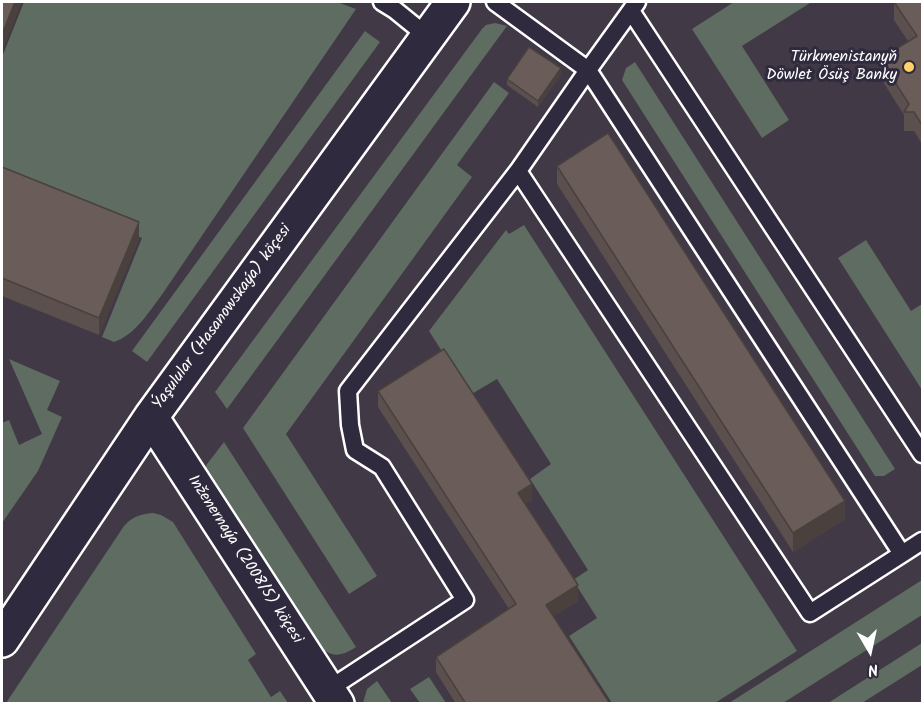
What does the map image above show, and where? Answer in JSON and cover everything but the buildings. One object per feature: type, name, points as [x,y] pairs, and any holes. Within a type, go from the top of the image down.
[{"type":"street","name":"Ýaşulular (Hasanowskaýa) köçesi","points":[[2,640],[151,417],[453,2]]},
{"type":"street","name":"Inženernaýa (2008/5) köçesi","points":[[151,417],[333,696]]},
{"type":"lane","points":[[382,2],[427,36]]},
{"type":"lane","points":[[495,2],[588,70],[902,554]]},
{"type":"lane","points":[[333,696],[465,600],[382,467],[355,450],[350,425],[348,391],[518,171],[634,6],[922,454]]},
{"type":"lane","points":[[518,171],[810,613],[922,541]]},
{"type":"green space","points":[[24,2],[337,2],[356,9],[161,296],[135,329],[114,342],[102,337],[142,238],[2,181],[2,57]]},
{"type":"green space","points":[[734,2],[810,3],[742,46],[789,120],[762,138],[692,29]]},
{"type":"green space","points":[[495,23],[507,26],[227,409],[215,392],[482,29],[486,25]]},
{"type":"green space","points":[[365,31],[380,42],[147,362],[132,351]]},
{"type":"green space","points":[[635,62],[895,469],[884,476],[875,476],[622,80],[626,68]]},
{"type":"green space","points":[[494,82],[509,93],[457,165],[472,177],[286,434],[377,576],[349,594],[243,428]]},
{"type":"green space","points":[[524,225],[797,651],[715,703],[612,703],[569,636],[597,618],[573,580],[588,570],[530,479],[551,464],[497,379],[470,395],[429,331],[506,230],[509,234]]},
{"type":"green space","points":[[866,240],[911,311],[922,304],[922,390],[838,258]]},
{"type":"green space","points":[[9,359],[60,381],[47,410],[62,417],[38,471],[2,523],[2,423],[9,420],[19,445],[42,434]]},
{"type":"green space","points":[[224,442],[356,647],[346,653],[336,655],[318,645],[204,468]]},
{"type":"green space","points":[[153,513],[173,522],[256,654],[248,660],[271,697],[280,691],[288,703],[6,703],[124,526],[137,516]]},
{"type":"green space","points":[[922,580],[922,615],[783,703],[729,703]]},
{"type":"green space","points":[[922,643],[922,665],[862,703],[828,703]]},
{"type":"green space","points":[[429,677],[446,703],[420,703],[410,689]]},
{"type":"green space","points":[[377,681],[392,703],[363,703],[367,689]]},
{"type":"place","name":"Türkmenistanyň Döwlet Ösüş Banky","points":[[909,67]]}]
